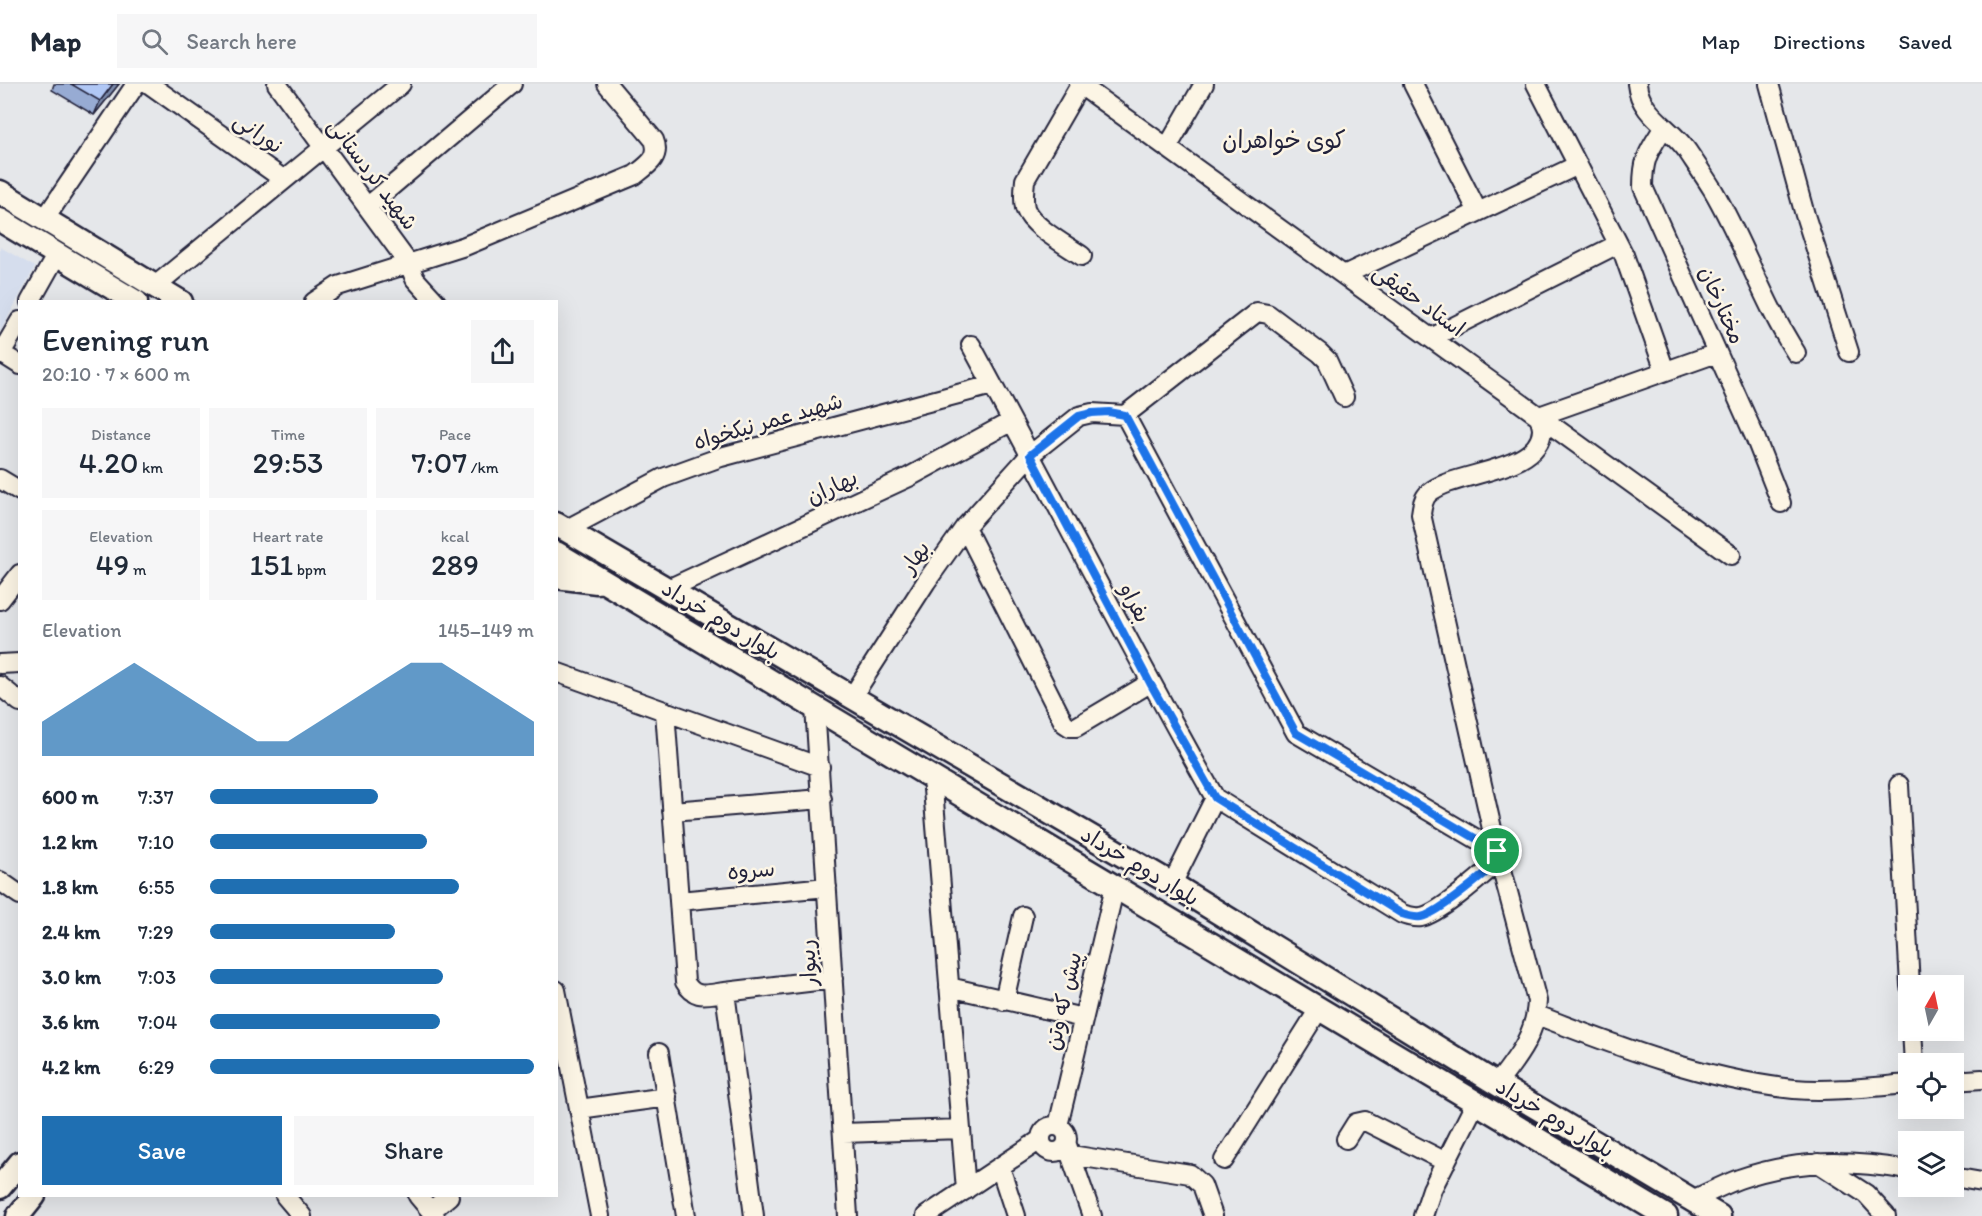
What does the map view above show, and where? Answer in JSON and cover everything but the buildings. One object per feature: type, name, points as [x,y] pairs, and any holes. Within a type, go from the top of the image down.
[{"type":"street","points":[[44,220],[136,84]]},
{"type":"street","name":"نورانی","points":[[148,84],[283,179]]},
{"type":"street","name":"شهید کردستانی","points":[[277,84],[409,264],[415,279],[434,300]]},
{"type":"street","points":[[155,286],[401,84]]},
{"type":"street","points":[[367,207],[512,84]]},
{"type":"street","points":[[317,300],[338,286],[465,246],[636,175],[651,163],[656,155],[657,146],[607,84]]},
{"type":"street","points":[[1080,84],[1024,180],[1024,196],[1026,209],[1035,223],[1082,256]]},
{"type":"street","name":"استاد حقیقی","points":[[1080,84],[1731,555]]},
{"type":"street","points":[[1167,148],[1204,84]]},
{"type":"street","points":[[1413,84],[1478,212]]},
{"type":"street","points":[[1536,84],[1618,244],[1665,371]]},
{"type":"street","points":[[1637,84],[1638,96],[1653,116],[1686,149],[1713,191],[1767,302],[1796,353]]},
{"type":"street","points":[[1769,84],[1805,215],[1849,351]]},
{"type":"street","name":"مختارخان","points":[[1664,128],[1649,152],[1643,167],[1643,187],[1755,437],[1781,503]]},
{"type":"street","points":[[1344,275],[1578,165]]},
{"type":"street","points":[[0,192],[179,300]]},
{"type":"street","points":[[0,220],[133,300]]},
{"type":"street","points":[[1431,338],[1618,244]]},
{"type":"street","points":[[31,300],[57,254]]},
{"type":"street","points":[[1344,397],[1327,360],[1320,353],[1268,314],[1257,312],[1125,415],[1296,733],[1498,856]]},
{"type":"street","points":[[18,324],[1,354],[18,364]]},
{"type":"street","name":"بفراو","points":[[971,345],[1150,683],[1215,798]]},
{"type":"street","points":[[1497,1084],[1526,1046],[1537,1015],[1537,1001],[1498,856],[1421,514],[1422,503],[1428,493],[1442,486],[1508,464],[1530,453],[1539,441],[1542,429],[1539,416],[1717,353]]},
{"type":"street","name":"شهید عمر نیکخواه","points":[[562,526],[663,478],[720,457],[992,385]]},
{"type":"street","name":"بهار","points":[[852,697],[926,582],[966,527],[1030,455],[1079,416],[1092,413],[1125,415]]},
{"type":"street","name":"بهاران","points":[[668,589],[909,477],[1012,421]]},
{"type":"street","points":[[0,479],[18,490]]},
{"type":"street","name":"بلوار دوم خرداد","points":[[562,526],[1172,884],[1497,1084],[1719,1216]]},
{"type":"street","points":[[966,527],[1064,723],[1070,727],[1077,727],[1150,683]]},
{"type":"street","name":"بلوار دوم خرداد","points":[[558,554],[1666,1216]]},
{"type":"street","points":[[0,600],[18,577]]},
{"type":"street","points":[[558,577],[609,584]]},
{"type":"street","points":[[0,664],[18,663]]},
{"type":"street","points":[[558,673],[820,767]]},
{"type":"street","points":[[0,686],[18,700]]},
{"type":"street","name":"ریبوار","points":[[815,707],[848,1216]]},
{"type":"street","points":[[665,711],[685,982],[690,991],[697,994],[725,992],[833,979]]},
{"type":"street","points":[[932,777],[966,1190]]},
{"type":"street","points":[[1899,785],[1909,975]]},
{"type":"street","points":[[1172,884],[1215,798],[1402,914],[1412,917],[1422,917],[1432,912],[1471,885],[1498,856]]},
{"type":"street","points":[[672,811],[822,799]]},
{"type":"street","points":[[0,881],[18,894]]},
{"type":"street","name":"پیش که وتن","points":[[1058,1126],[1115,886]]},
{"type":"street","name":"سروه","points":[[679,901],[827,887]]},
{"type":"street","points":[[1004,1001],[1023,916]]},
{"type":"street","points":[[949,987],[1083,1018]]},
{"type":"street","points":[[725,992],[754,1216]]},
{"type":"street","points":[[558,1000],[600,1216]]},
{"type":"street","points":[[1224,1160],[1319,1009]]},
{"type":"street","points":[[1537,1015],[1599,1039],[1685,1067],[1758,1084],[1796,1089],[1898,1085]]},
{"type":"street","points":[[659,1053],[686,1216]]},
{"type":"street","points":[[1964,1080],[1982,1079]]},
{"type":"street","points":[[579,1108],[667,1097]]},
{"type":"street","points":[[1423,1216],[1432,1189],[1476,1102]]},
{"type":"street","points":[[1346,1139],[1356,1123],[1365,1121],[1446,1162]]},
{"type":"street","points":[[926,1216],[1040,1140],[1043,1130],[1058,1126],[1066,1133],[1068,1149],[1092,1216]]},
{"type":"street","points":[[843,1133],[961,1129]]},
{"type":"street","points":[[1040,1140],[1050,1152],[1068,1149],[1190,1174],[1202,1185],[1213,1216]]},
{"type":"street","points":[[1692,1200],[1739,1179],[1795,1165],[1833,1162],[1874,1164],[1898,1168]]},
{"type":"street","points":[[1818,1163],[1866,1194],[1886,1216]]},
{"type":"street","points":[[0,1188],[18,1166]]},
{"type":"street","points":[[1000,1167],[1016,1216]]},
{"type":"street","points":[[1964,1179],[1982,1182]]},
{"type":"street","points":[[18,1216],[33,1197]]},
{"type":"street","points":[[419,1197],[433,1213],[448,1197]]},
{"type":"shaded area","points":[[0,247],[35,267],[0,332]]},
{"type":"district","name":"کوی خواهران","points":[[1284,139]]},
{"type":"route","points":[[1109,412],[1125,415],[1296,733],[1497,851],[1500,861],[1471,885],[1432,912],[1422,917],[1412,917],[1402,914],[1215,798],[1150,683],[1030,455],[1079,416],[1109,412]]}]
